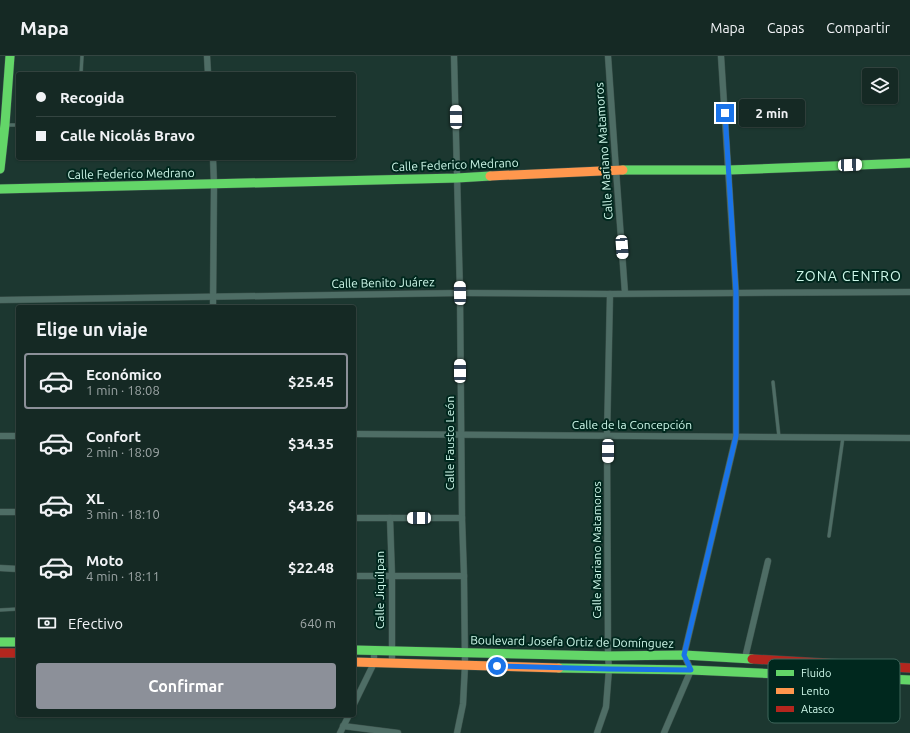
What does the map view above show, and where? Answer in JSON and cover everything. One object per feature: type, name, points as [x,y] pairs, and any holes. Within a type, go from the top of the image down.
[{"type":"street","points":[[0,169],[10,56]]},
{"type":"street","points":[[207,56],[208,72]]},
{"type":"street","name":"Calle Fausto León","points":[[454,56],[460,293],[465,653],[463,704],[457,733]]},
{"type":"street","name":"Calle Mariano Matamoros","points":[[608,56],[625,293]]},
{"type":"street","points":[[664,733],[691,670],[684,655],[736,436],[736,292],[721,56]]},
{"type":"street","points":[[213,160],[213,305]]},
{"type":"street","name":"Calle Federico Medrano","points":[[0,189],[457,178],[616,170],[729,170],[910,163]]},
{"type":"street","name":"Calle Benito Juárez","points":[[0,300],[460,293],[610,294],[910,292]]},
{"type":"street","name":"Calle Mariano Matamoros","points":[[597,733],[606,707],[609,669],[607,436],[610,294]]},
{"type":"street","name":"Calle de la Concepción","points":[[356,434],[910,438]]},
{"type":"street","points":[[0,436],[16,436]]},
{"type":"street","points":[[0,512],[16,512]]},
{"type":"street","points":[[356,518],[462,518]]},
{"type":"street","name":"Calle Jiquilpan","points":[[390,518],[392,663]]},
{"type":"street","points":[[745,658],[768,561]]},
{"type":"street","points":[[0,568],[16,569]]},
{"type":"street","points":[[356,576],[464,576]]},
{"type":"street","points":[[0,642],[16,642]]},
{"type":"street","name":"Boulevard Josefa Ortiz de Domínguez","points":[[356,650],[608,656],[684,655],[768,659]]},
{"type":"street","points":[[356,700],[374,663],[374,651]]},
{"type":"street","points":[[0,653],[16,653]]},
{"type":"street","points":[[356,662],[465,666],[691,670],[768,674]]},
{"type":"street","name":"Boulevard Josefa Ortiz de Domínguez","points":[[900,667],[910,668]]},
{"type":"street","points":[[900,680],[910,680]]},
{"type":"street","points":[[340,733],[348,717]]},
{"type":"street","points":[[344,726],[398,733]]},
{"type":"lane","points":[[81,72],[82,56]]},
{"type":"lane","points":[[5,124],[16,125]]},
{"type":"lane","points":[[773,382],[779,436]]},
{"type":"lane","points":[[830,536],[843,437]]},
{"type":"lane","points":[[0,610],[16,609]]},
{"type":"traffic: fast","points":[[0,169],[10,56]]},
{"type":"traffic: fast","points":[[623,170],[729,170],[910,163]]},
{"type":"traffic: fast","points":[[0,189],[490,176]]},
{"type":"traffic: fast","points":[[0,642],[16,642]]},
{"type":"traffic: fast","points":[[356,650],[608,656],[684,655],[752,659]]},
{"type":"traffic: fast","points":[[559,668],[691,670],[768,674]]},
{"type":"traffic: fast","points":[[900,680],[910,680]]},
{"type":"traffic: slow","points":[[490,176],[623,170]]},
{"type":"traffic: slow","points":[[356,662],[559,668]]},
{"type":"traffic: jam","points":[[0,653],[16,653]]},
{"type":"traffic: jam","points":[[752,659],[768,660]]},
{"type":"traffic: jam","points":[[900,667],[910,668]]},
{"type":"district","name":"ZONA CENTRO","points":[[849,276]]},
{"type":"route","points":[[497,666],[691,670],[684,655],[736,436],[736,292],[725,113]]}]
